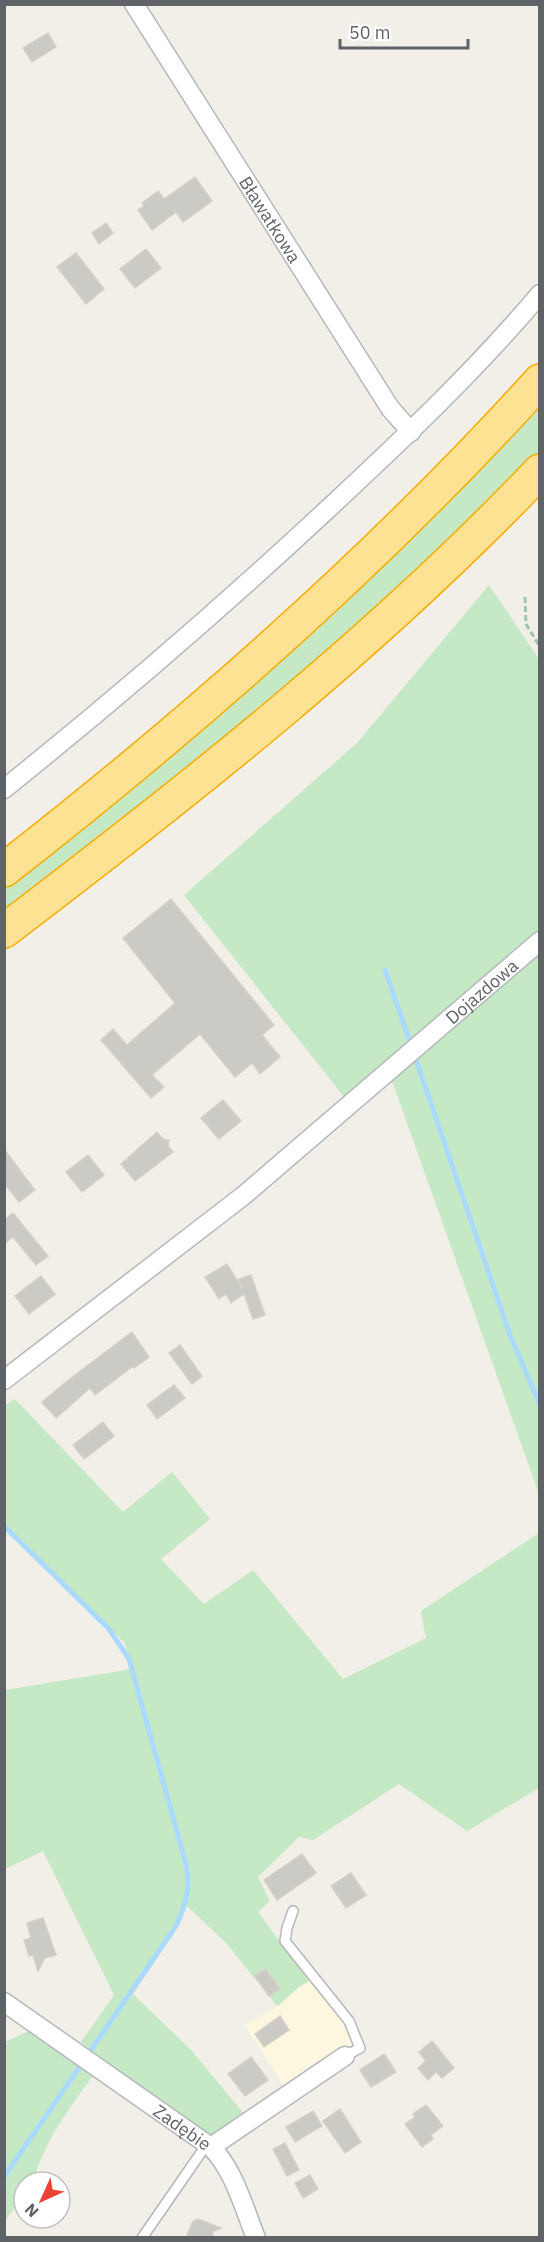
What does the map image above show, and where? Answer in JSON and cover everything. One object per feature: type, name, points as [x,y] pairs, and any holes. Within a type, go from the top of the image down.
[{"type":"highway","points":[[4,870],[193,717],[316,608],[449,477],[540,381]]},
{"type":"highway","points":[[4,931],[142,825],[305,692],[438,572],[540,471]]},
{"type":"street","name":"Bławatkowa","points":[[134,4],[390,408],[411,432]]},
{"type":"street","points":[[4,789],[234,595],[411,432],[469,374],[540,294]]},
{"type":"street","name":"Dojazdowa","points":[[4,1380],[236,1202],[540,941]]},
{"type":"street","name":"Zadębie","points":[[4,2002],[219,2155],[230,2174],[256,2238]]},
{"type":"street","points":[[209,2146],[345,2056]]},
{"type":"lane","points":[[294,1911],[286,1928],[285,1941],[350,2021],[360,2048],[345,2056]]},
{"type":"lane","points":[[142,2238],[209,2146]]},
{"type":"path","points":[[525,597],[526,624],[540,647]]},
{"type":"shaded area","points":[[309,1981],[346,2025],[353,2043],[349,2049],[287,2091],[245,2025],[279,2005]]},
{"type":"green space","points":[[539,400],[539,454],[492,503],[380,610],[5,919],[5,881]]},
{"type":"green space","points":[[489,585],[539,659],[539,1494],[392,1081],[384,1066],[345,1098],[184,895],[357,743]]},
{"type":"green space","points":[[15,1399],[123,1512],[172,1472],[210,1519],[161,1559],[204,1604],[253,1570],[343,1679],[426,1638],[421,1611],[539,1533],[539,1788],[467,1831],[399,1784],[313,1840],[299,1837],[258,1877],[270,1901],[258,1912],[309,1981],[279,2005],[277,2006],[226,1943],[186,1905],[182,1920],[133,1994],[191,2050],[245,2115],[219,2135],[206,2136],[81,2042],[114,1995],[43,1851],[5,1869],[5,1690],[132,1669],[124,1642],[5,1529],[4,1406]]},
{"type":"green space","points":[[31,2030],[95,2073],[51,2138],[37,2170],[12,2170],[12,2211],[5,2221],[5,2042]]},
{"type":"building","points":[[48,33],[56,47],[32,62],[23,48]]},
{"type":"building","points":[[195,177],[212,201],[183,222],[176,212],[152,230],[138,210],[144,206],[142,203],[158,191],[164,199]]},
{"type":"building","points":[[106,223],[113,233],[99,244],[92,233]]},
{"type":"building","points":[[146,249],[161,268],[135,288],[120,269]]},
{"type":"building","points":[[76,253],[104,289],[86,304],[57,267]]},
{"type":"building","points":[[171,899],[274,1025],[262,1035],[280,1057],[260,1074],[252,1063],[235,1077],[200,1034],[152,1075],[164,1087],[151,1098],[101,1040],[113,1029],[127,1045],[175,1003],[123,938]]},
{"type":"building","points":[[223,1100],[241,1121],[219,1139],[201,1118]]},
{"type":"building","points":[[157,1132],[163,1139],[169,1140],[168,1146],[173,1152],[135,1181],[121,1164]]},
{"type":"building","points":[[4,1149],[35,1190],[19,1202],[4,1183]]},
{"type":"building","points":[[88,1155],[104,1175],[82,1192],[66,1172]]},
{"type":"building","points":[[13,1213],[48,1256],[36,1265],[13,1237],[4,1244],[4,1220]]},
{"type":"building","points":[[227,1264],[242,1288],[239,1279],[251,1275],[265,1315],[253,1319],[244,1294],[231,1303],[226,1294],[219,1299],[205,1277]]},
{"type":"building","points":[[41,1276],[55,1294],[29,1314],[15,1296]]},
{"type":"building","points":[[132,1332],[149,1357],[134,1368],[133,1366],[95,1395],[90,1388],[56,1418],[42,1402]]},
{"type":"building","points":[[180,1345],[202,1376],[192,1384],[169,1353]]},
{"type":"building","points":[[174,1385],[185,1398],[157,1419],[147,1405]]},
{"type":"building","points":[[103,1422],[114,1436],[84,1459],[73,1445]]},
{"type":"building","points":[[302,1854],[316,1873],[277,1900],[264,1880]]},
{"type":"building","points":[[351,1873],[366,1895],[346,1908],[331,1886]]},
{"type":"building","points":[[43,1918],[56,1955],[45,1958],[38,1971],[33,1955],[29,1956],[24,1940],[31,1938],[27,1923]]},
{"type":"building","points":[[266,1969],[280,1989],[269,1996],[255,1976]]},
{"type":"building","points":[[280,2016],[289,2030],[264,2047],[255,2034]]},
{"type":"building","points":[[432,2041],[454,2068],[442,2078],[436,2072],[428,2080],[418,2068],[426,2061],[419,2052]]},
{"type":"building","points":[[384,2054],[396,2072],[371,2087],[360,2070]]},
{"type":"building","points":[[251,2057],[268,2080],[245,2096],[228,2074]]},
{"type":"building","points":[[426,2105],[443,2126],[431,2135],[433,2139],[422,2147],[405,2124],[415,2117],[413,2114]]},
{"type":"building","points":[[340,2109],[361,2142],[345,2153],[323,2121]]},
{"type":"building","points":[[313,2111],[322,2126],[295,2142],[286,2127]]},
{"type":"building","points":[[285,2143],[299,2170],[287,2176],[273,2149]]},
{"type":"building","points":[[310,2175],[318,2189],[303,2198],[295,2183]]},
{"type":"building","points":[[198,2219],[221,2228],[212,2232],[214,2238],[186,2238],[193,2221]]},
{"type":"waterway","points":[[385,970],[411,1045]]},
{"type":"waterway","points":[[414,1054],[510,1335],[540,1405]]},
{"type":"waterway","points":[[4,1526],[109,1629],[129,1659],[186,1864],[188,1881],[185,1903],[176,1926],[4,2177]]}]
